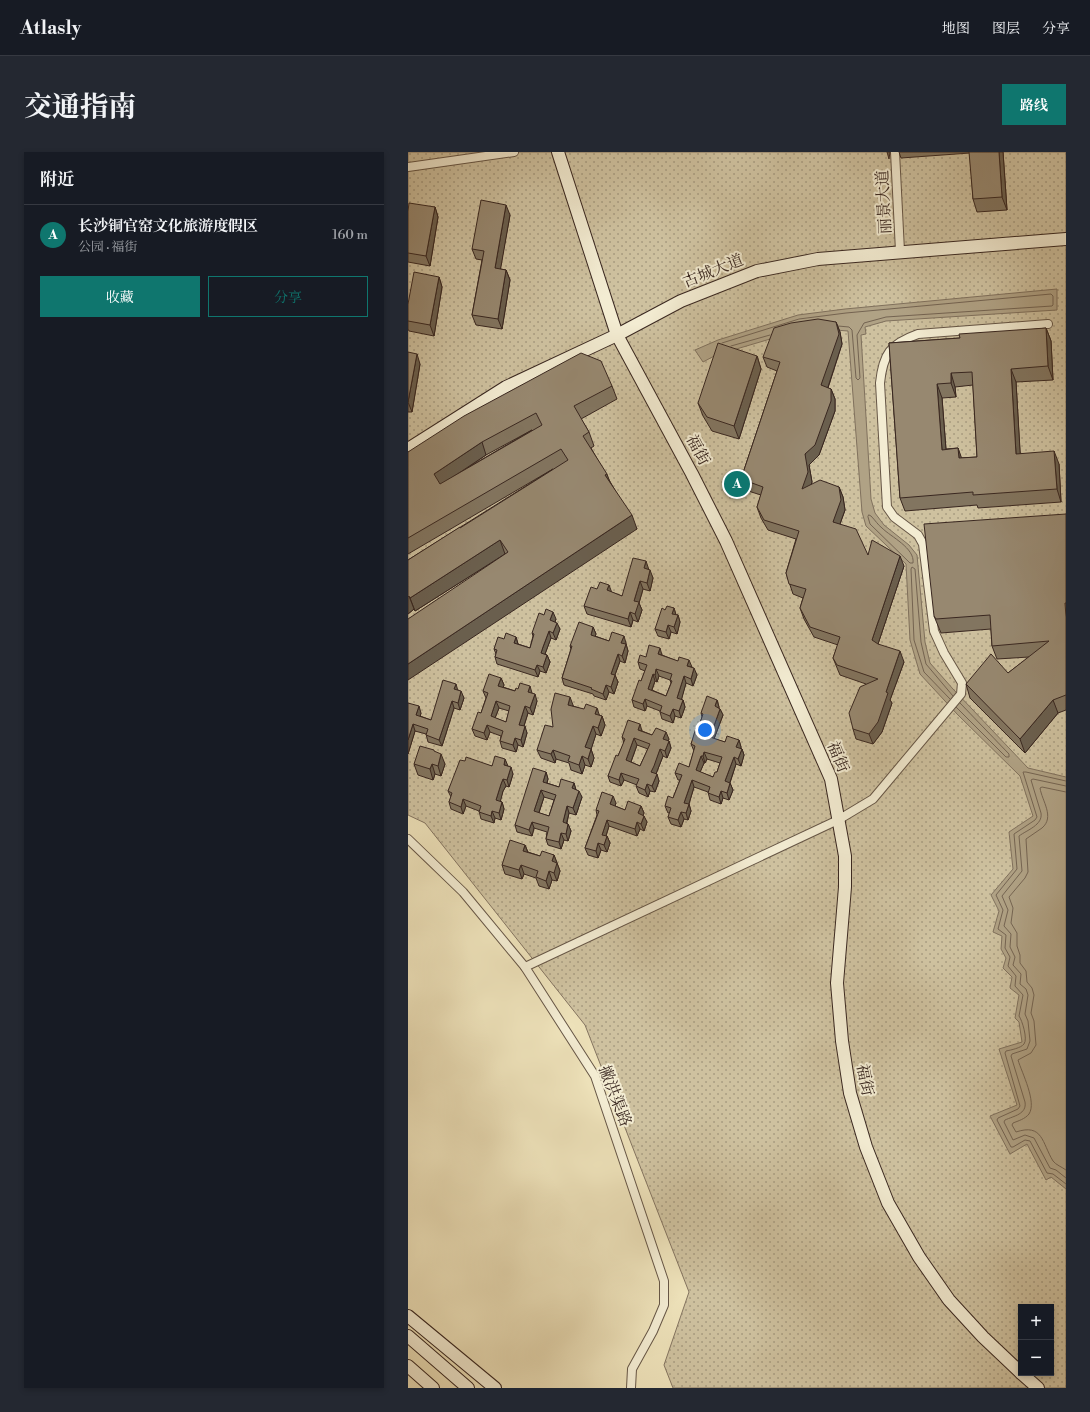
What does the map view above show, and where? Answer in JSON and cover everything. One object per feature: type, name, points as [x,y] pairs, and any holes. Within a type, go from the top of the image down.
[{"type":"street","points":[[408,167],[514,152]]},
{"type":"street","name":"福街","points":[[558,152],[618,335],[726,541],[830,779],[845,856],[845,887],[837,983],[842,1041],[850,1093],[866,1147],[888,1203],[919,1256],[945,1294],[983,1337],[1018,1370]]},
{"type":"street","name":"丽景大道","points":[[895,152],[900,251]]},
{"type":"street","name":"古城大道","points":[[408,449],[506,387],[618,335],[681,301],[757,271],[818,259],[1066,238]]},
{"type":"street","points":[[525,967],[838,820],[873,799],[961,694],[962,683],[944,653],[934,631],[923,544],[918,535],[894,517],[887,507],[880,382],[881,367],[887,354],[895,346],[905,339],[918,334],[1048,324]]},
{"type":"street","name":"撇洪渠路","points":[[408,839],[463,892],[525,967],[595,1076],[664,1281],[664,1305],[653,1330],[632,1369],[631,1388]]},
{"type":"street","points":[[408,1316],[495,1388]]},
{"type":"street","points":[[408,1336],[468,1388]]},
{"type":"street","points":[[408,1366],[433,1388]]},
{"type":"street","name":"福街","points":[[1024,1376],[1038,1388]]},
{"type":"shaded area","points":[[408,152],[1066,152],[1066,1388],[673,1388],[664,1365],[689,1292],[585,1025],[425,823],[408,815]]},
{"type":"water","points":[[1057,289],[1057,310],[886,321],[865,327],[866,334],[861,335],[871,499],[875,513],[884,525],[909,545],[917,555],[925,642],[930,663],[1028,768],[1066,777],[1066,1189],[1051,1177],[1046,1180],[1027,1144],[1010,1154],[990,1116],[1017,1105],[999,1049],[1022,1042],[1019,1022],[1015,1018],[1019,995],[1010,988],[1012,977],[1003,968],[1006,958],[1001,949],[1002,936],[993,932],[999,911],[991,895],[1013,869],[1009,832],[1033,816],[1020,776],[957,714],[920,674],[910,640],[906,564],[866,526],[862,512],[848,331],[822,329],[794,332],[716,355],[703,362],[695,350],[718,340],[798,315],[845,309]]},
{"type":"building","points":[[969,152],[999,152],[1002,197],[973,199]]},
{"type":"building","points":[[481,200],[506,205],[495,268],[506,270],[498,319],[472,315],[484,251],[472,249]]},
{"type":"building","points":[[409,203],[435,207],[426,256],[408,253]]},
{"type":"building","points":[[414,272],[439,277],[430,325],[408,321],[408,304]]},
{"type":"building","points":[[818,319],[836,322],[839,334],[821,385],[831,389],[831,401],[815,445],[805,454],[808,472],[802,489],[820,480],[839,487],[841,500],[833,522],[856,529],[868,555],[872,540],[900,556],[872,640],[878,644],[900,651],[886,692],[888,693],[878,722],[869,734],[853,729],[849,713],[860,687],[878,679],[837,665],[833,658],[840,637],[810,627],[800,608],[806,589],[789,584],[786,573],[799,531],[764,520],[757,507],[763,487],[741,479],[780,362],[763,357],[774,328],[791,323]]},
{"type":"building","points":[[1046,328],[1048,366],[1011,369],[1016,454],[1054,451],[1057,489],[973,495],[973,492],[900,498],[889,343],[960,338],[959,334]],"holes":[[[972,372],[977,457],[959,458],[958,448],[942,450],[937,384],[951,383],[951,373]]]},
{"type":"building","points":[[718,343],[757,356],[734,426],[707,417],[698,403]]},
{"type":"building","points":[[408,352],[417,354],[408,402]]},
{"type":"building","points":[[581,353],[601,361],[612,386],[574,406],[589,432],[583,436],[607,474],[605,475],[632,515],[408,664],[408,619],[508,552],[500,540],[410,598],[409,596],[408,597],[408,560],[568,460],[561,449],[408,538],[408,452],[464,416]],"holes":[[[536,413],[542,425],[440,484],[434,474],[482,442]]]},
{"type":"building","points":[[1066,514],[1066,695],[1053,700],[1020,739],[966,684],[991,654],[1008,673],[1049,641],[992,646],[990,615],[936,619],[934,616],[924,524]]},
{"type":"building","points":[[633,558],[646,561],[644,568],[650,570],[647,583],[640,581],[634,601],[639,602],[635,614],[630,612],[628,619],[584,606],[591,587],[597,589],[600,582],[609,585],[607,590],[622,596]]},
{"type":"building","points":[[667,606],[674,608],[672,614],[678,615],[674,627],[668,625],[666,632],[655,629],[662,608],[665,610]]},
{"type":"building","points":[[546,609],[553,612],[550,620],[557,623],[553,633],[549,631],[541,653],[547,655],[543,667],[537,665],[535,670],[495,657],[497,650],[494,649],[498,637],[504,639],[506,633],[516,637],[514,643],[530,648],[534,634],[532,633],[539,613],[544,615]]},
{"type":"building","points":[[579,622],[593,627],[591,635],[609,641],[612,632],[624,636],[621,643],[626,644],[622,656],[618,654],[611,674],[615,675],[611,687],[606,685],[603,694],[591,689],[592,688],[562,678],[572,646],[570,646]]},
{"type":"building","points":[[649,645],[660,648],[658,654],[678,661],[679,657],[689,660],[687,666],[694,668],[691,679],[684,676],[677,698],[683,700],[679,711],[673,709],[670,716],[660,712],[662,706],[645,699],[643,704],[632,700],[639,680],[641,681],[647,665],[638,662],[640,655],[646,657]],"holes":[[[656,669],[672,674],[670,680],[672,681],[666,696],[648,689],[653,674],[655,675]]]},
{"type":"building","points":[[489,674],[501,678],[498,686],[515,691],[516,688],[518,689],[520,683],[530,686],[528,692],[535,694],[530,708],[525,706],[519,725],[525,726],[521,740],[515,738],[513,745],[500,741],[503,731],[487,725],[484,733],[472,729],[478,712],[481,713],[488,693],[483,691]],"holes":[[[496,701],[510,706],[506,722],[491,716]]]},
{"type":"building","points":[[443,680],[456,684],[454,689],[461,691],[458,703],[452,701],[439,740],[426,735],[428,729],[413,724],[408,740],[408,703],[419,706],[416,715],[431,720]]},
{"type":"building","points":[[555,693],[570,697],[568,705],[584,709],[586,704],[597,708],[595,714],[602,716],[598,728],[593,726],[585,747],[591,749],[588,759],[582,756],[579,765],[568,761],[570,756],[553,750],[551,754],[537,750],[545,725],[553,727],[551,709]]},
{"type":"building","points":[[707,696],[717,700],[715,706],[720,709],[710,737],[725,742],[727,736],[739,740],[736,747],[742,749],[738,759],[734,757],[725,781],[730,783],[727,793],[721,791],[719,797],[708,793],[710,787],[692,780],[684,803],[689,804],[686,813],[681,812],[678,820],[668,817],[671,808],[665,806],[668,796],[673,798],[682,775],[675,773],[679,763],[689,767],[695,746],[691,744],[696,728],[698,729],[703,714],[701,713]],"holes":[[[704,752],[722,757],[717,772],[715,772],[713,777],[696,770]]]},
{"type":"building","points":[[628,720],[640,724],[638,730],[652,735],[656,728],[666,732],[663,739],[669,741],[665,751],[660,749],[651,772],[657,774],[652,786],[647,784],[645,790],[636,786],[639,779],[621,773],[619,780],[608,776],[616,755],[618,756],[625,739],[622,737]],"holes":[[[634,738],[650,744],[640,766],[626,760]]]},
{"type":"building","points":[[420,746],[434,750],[441,754],[438,766],[432,764],[430,769],[414,764]]},
{"type":"building","points":[[495,756],[505,759],[504,765],[511,767],[507,780],[503,779],[496,800],[502,802],[499,813],[492,811],[491,816],[479,812],[481,806],[463,799],[461,807],[449,802],[452,793],[448,791],[460,760],[465,761],[466,757],[492,766]]},
{"type":"building","points":[[533,768],[546,772],[543,782],[559,787],[561,779],[574,783],[572,788],[579,791],[573,808],[567,806],[563,822],[568,824],[566,834],[561,833],[559,842],[546,839],[549,827],[532,822],[529,830],[515,825]],"holes":[[[541,790],[556,795],[549,816],[534,811]]]},
{"type":"building","points":[[602,792],[613,796],[610,804],[625,810],[628,801],[641,806],[638,813],[644,816],[641,824],[637,822],[635,829],[607,820],[602,835],[607,836],[604,845],[598,843],[596,851],[585,848],[599,811],[596,810]]},
{"type":"building","points":[[510,840],[525,845],[523,851],[540,856],[542,851],[554,855],[552,861],[557,863],[554,873],[549,871],[546,881],[536,877],[538,871],[521,865],[519,870],[502,865]]},
{"type":"place","name":"长沙铜官窑文化旅游度假区","points":[[737,484]]}]
